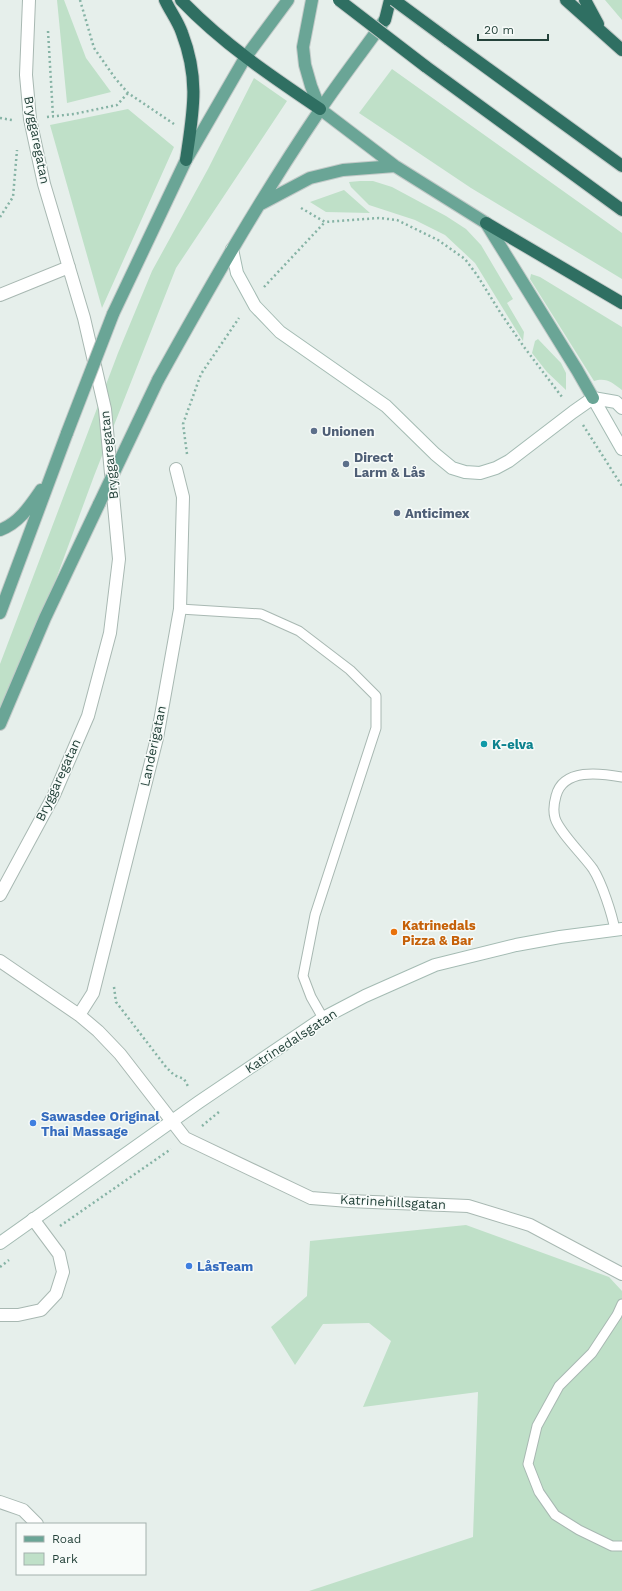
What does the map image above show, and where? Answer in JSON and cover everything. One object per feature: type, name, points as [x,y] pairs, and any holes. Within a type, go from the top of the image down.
[{"type":"highway","points":[[165,0],[182,31],[191,61],[194,85],[194,108],[186,160]]},
{"type":"highway","points":[[181,0],[200,20],[245,58],[320,109]]},
{"type":"highway","points":[[339,0],[622,210]]},
{"type":"highway","points":[[385,20],[390,0]]},
{"type":"highway","points":[[394,0],[622,166]]},
{"type":"highway","points":[[566,0],[622,50]]},
{"type":"highway","points":[[585,0],[603,32]]},
{"type":"highway","points":[[486,223],[622,303]]},
{"type":"main road","points":[[0,613],[113,314],[186,160],[245,58],[288,0]]},
{"type":"main road","points":[[312,0],[303,47],[305,65],[320,109],[395,166],[486,223],[593,398]]},
{"type":"main road","points":[[0,724],[45,618],[158,380],[208,290],[258,206],[320,109],[400,0]]},
{"type":"main road","points":[[258,206],[310,178],[343,170],[395,166]]},
{"type":"main road","points":[[0,530],[9,527],[21,517],[52,474]]},
{"type":"street","name":"Bryggaregatan","points":[[0,895],[54,795],[88,716],[110,633],[119,559],[105,409],[84,318],[44,184],[30,119],[26,75],[29,0]]},
{"type":"street","points":[[232,249],[237,273],[255,306],[280,332],[386,406],[435,454],[452,468],[465,472],[480,473],[502,464],[593,398],[616,402],[622,408]]},
{"type":"street","points":[[0,295],[69,267]]},
{"type":"street","points":[[593,398],[622,449]]},
{"type":"street","name":"Landerigatan","points":[[78,1015],[93,993],[155,746],[180,609],[183,497],[176,469]]},
{"type":"street","name":"Katrinedalsgatan","points":[[0,1243],[172,1120],[323,1018],[365,996],[435,965],[516,945],[619,929]]},
{"type":"street","points":[[0,961],[78,1015],[98,1031],[120,1054],[172,1120]]},
{"type":"street","name":"Katrinehillsgatan","points":[[172,1120],[185,1138],[311,1198],[468,1206],[530,1225],[622,1274]]},
{"type":"street","points":[[0,1314],[18,1315],[41,1310],[56,1294],[63,1272],[59,1254],[33,1219]]},
{"type":"street","points":[[0,1502],[23,1510],[36,1523]]},
{"type":"lane","points":[[180,609],[261,614],[299,631],[350,670],[376,696],[376,728],[315,915],[303,976],[311,997],[323,1018]]},
{"type":"lane","points":[[619,929],[594,870],[565,834],[555,818],[554,805],[558,790],[568,779],[601,773],[622,776]]},
{"type":"lane","points":[[622,1304],[617,1315],[592,1353],[559,1386],[537,1426],[528,1464],[539,1492],[555,1514],[586,1533],[612,1546],[622,1546]]},
{"type":"path","points":[[80,0],[94,48],[115,78],[128,93],[175,124]]},
{"type":"path","points":[[47,24],[53,116]]},
{"type":"path","points":[[74,114],[117,105],[128,93]]},
{"type":"path","points":[[0,118],[16,121]]},
{"type":"path","points":[[301,208],[325,222],[379,218],[397,220],[438,240],[466,259],[524,347],[573,412],[622,486]]},
{"type":"path","points":[[262,289],[325,222]]},
{"type":"path","points":[[183,424],[201,374],[239,318]]},
{"type":"path","points":[[46,1236],[147,1166],[222,1110]]},
{"type":"path","points":[[0,1267],[13,1258]]},
{"type":"green space","points":[[57,0],[64,0],[86,58],[111,92],[67,103]]},
{"type":"green space","points":[[605,0],[622,0],[622,20]]},
{"type":"green space","points":[[392,69],[622,233],[622,279],[471,188],[359,113]]},
{"type":"green space","points":[[254,78],[287,101],[176,268],[94,476],[45,609],[0,715],[0,664],[118,353],[152,271],[208,169]]},
{"type":"green space","points":[[128,109],[174,147],[102,308],[50,125]]},
{"type":"green space","points":[[373,181],[392,187],[446,216],[466,229],[481,245],[513,299],[507,303],[524,332],[523,341],[475,263],[445,235],[415,220],[369,205],[351,187],[349,182]]},
{"type":"green space","points":[[344,190],[370,213],[326,212],[310,202]]},
{"type":"green space","points":[[531,274],[540,277],[622,327],[622,390],[606,380],[594,381],[530,279]]},
{"type":"green space","points":[[538,339],[561,363],[566,373],[566,390],[547,372],[532,353],[535,341]]},
{"type":"green space","points":[[466,1225],[609,1277],[622,1291],[622,1591],[309,1591],[473,1537],[478,1392],[363,1407],[391,1341],[369,1323],[323,1324],[295,1365],[271,1327],[307,1296],[310,1241]]},
{"type":"place","name":"Unionen","points":[[314,431]]},
{"type":"place","name":"Direct Larm & Lås","points":[[346,464]]},
{"type":"place","name":"Anticimex","points":[[397,513]]},
{"type":"place","name":"K-elva","points":[[484,744]]},
{"type":"place","name":"Katrinedals Pizza & Bar","points":[[394,932]]},
{"type":"place","name":"Sawasdee Original Thai Massage","points":[[33,1123]]},
{"type":"place","name":"LåsTeam","points":[[189,1266]]}]
